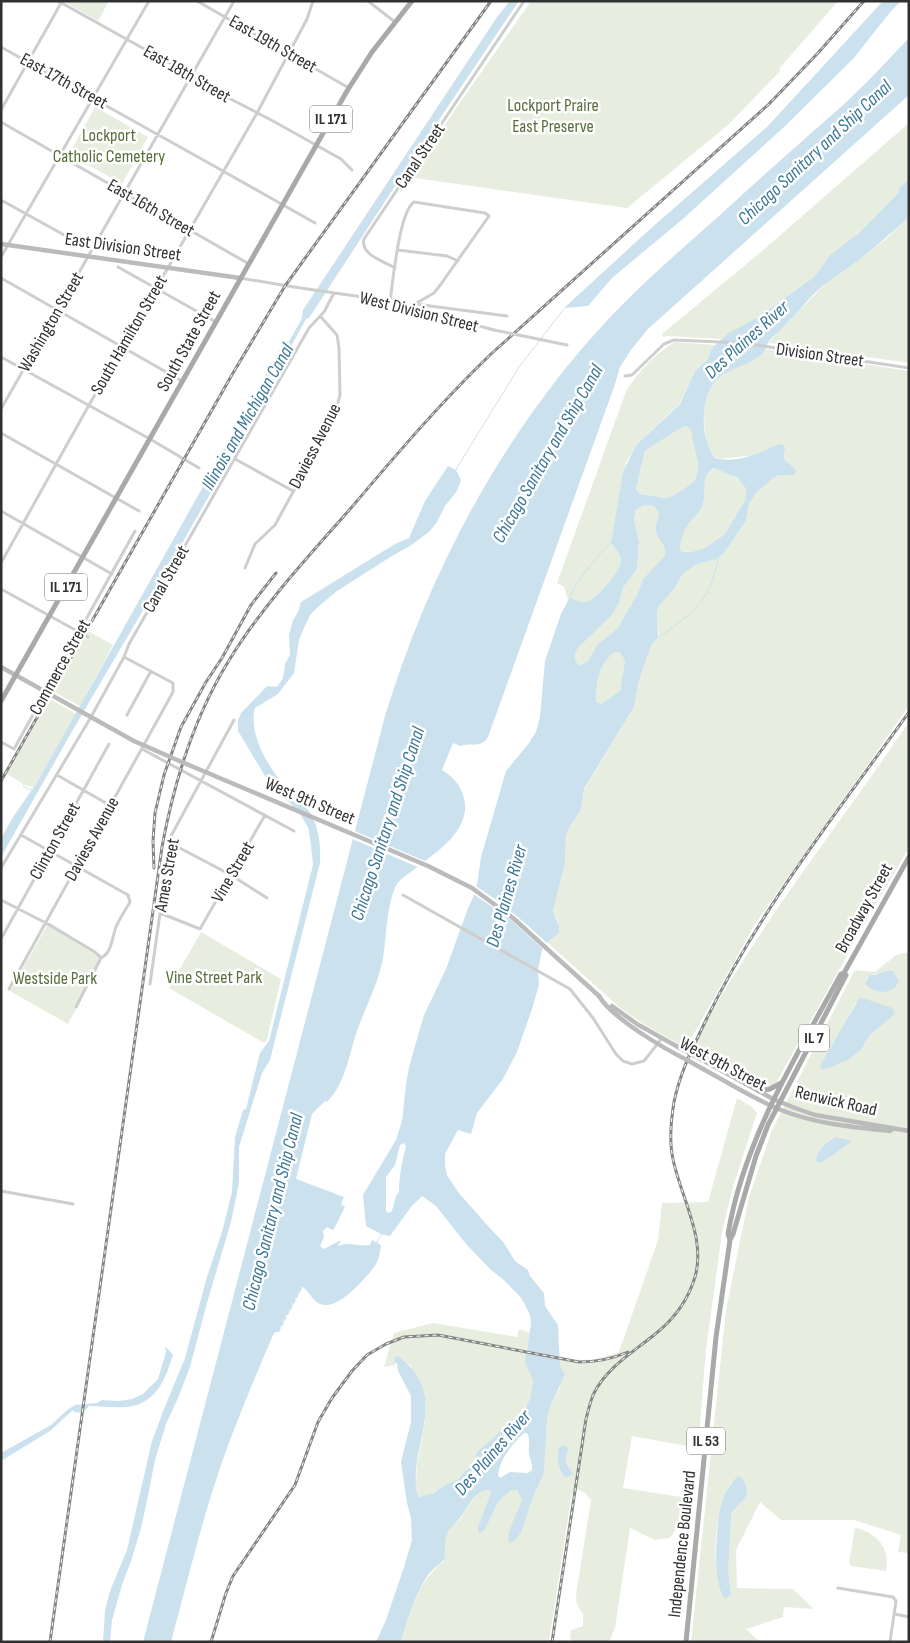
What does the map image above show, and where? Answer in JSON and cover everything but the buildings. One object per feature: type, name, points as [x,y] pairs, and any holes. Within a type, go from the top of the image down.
[{"type":"main road","name":"South State Street","points":[[1,701],[349,88],[368,58],[412,1]]},
{"type":"main road","name":"East Division Street","points":[[1,244],[240,278]]},
{"type":"main road","name":"West 9th Street","points":[[1,667],[134,741],[428,866],[465,884],[513,918],[599,996],[626,1017],[773,1099]]},
{"type":"main road","name":"Broadway Street","points":[[773,1099],[909,857]]},
{"type":"main road","name":"Broadway Street","points":[[779,1102],[825,1017],[846,975],[844,973]]},
{"type":"main road","name":"West 9th Street","points":[[599,996],[624,1020],[658,1044],[776,1108]]},
{"type":"main road","points":[[759,1091],[770,1089],[782,1082]]},
{"type":"main road","name":"Renwick Road","points":[[773,1099],[815,1115],[909,1131]]},
{"type":"main road","name":"Independence Boulevard","points":[[730,1240],[728,1234],[742,1176],[773,1099]]},
{"type":"main road","name":"Independence Boulevard","points":[[686,1642],[716,1337],[730,1240],[756,1156],[779,1102]]},
{"type":"main road","name":"Renwick Road","points":[[776,1108],[830,1124],[890,1131],[894,1129]]},
{"type":"street","points":[[1,257],[148,1]]},
{"type":"street","name":"East 19th Street","points":[[197,1],[349,88]]},
{"type":"street","name":"Washington Street","points":[[1,409],[234,1]]},
{"type":"street","name":"South Hamilton Street","points":[[1,563],[122,346],[257,113],[307,19],[312,1]]},
{"type":"street","points":[[368,1],[395,22]]},
{"type":"street","name":"Canal Street","points":[[395,268],[367,252],[363,246],[364,239],[524,1]]},
{"type":"street","points":[[1,110],[29,62],[60,2]]},
{"type":"street","name":"East 18th Street","points":[[60,2],[191,75],[210,88],[341,159],[352,170]]},
{"type":"street","name":"East 17th Street","points":[[1,47],[315,223]]},
{"type":"street","name":"East 16th Street","points":[[1,122],[249,264]]},
{"type":"street","points":[[1,200],[75,241]]},
{"type":"street","points":[[390,301],[403,224],[408,208],[414,202],[485,213],[489,216],[434,293],[416,304],[407,306]]},
{"type":"street","points":[[398,250],[447,256],[458,261]]},
{"type":"street","points":[[118,267],[216,322]]},
{"type":"street","points":[[1,278],[183,381]]},
{"type":"street","name":"West Division Street","points":[[240,278],[390,301],[494,330],[568,345]]},
{"type":"street","name":"Canal Street","points":[[1,868],[91,717],[124,657],[129,644],[309,328],[320,316],[333,293]]},
{"type":"street","points":[[416,304],[507,316]]},
{"type":"street","name":"Daviess Avenue","points":[[245,568],[255,544],[275,525],[334,418],[340,395],[339,348],[337,335],[320,316]]},
{"type":"street","name":"Division Street","points":[[625,376],[632,375],[664,344],[674,340],[743,344],[909,368]]},
{"type":"street","points":[[1,357],[199,468]]},
{"type":"street","points":[[1,433],[139,511]]},
{"type":"street","points":[[235,459],[293,491]]},
{"type":"street","points":[[1,512],[112,574]]},
{"type":"street","name":"Commerce Street","points":[[1,742],[14,750],[135,531]]},
{"type":"street","points":[[1,589],[88,637]]},
{"type":"street","points":[[124,657],[151,671],[127,715]]},
{"type":"street","name":"Daviess Avenue","points":[[9,989],[173,692],[173,683],[151,671]]},
{"type":"street","name":"Ames Street","points":[[150,984],[171,836],[234,720]]},
{"type":"street","name":"Clinton Street","points":[[1,938],[109,744]]},
{"type":"street","name":"West 9th Street","points":[[142,749],[294,831]]},
{"type":"street","points":[[57,775],[111,806]]},
{"type":"street","name":"Vine Street","points":[[160,912],[200,929],[265,816]]},
{"type":"street","points":[[20,835],[77,866]]},
{"type":"street","points":[[170,841],[231,875],[267,898]]},
{"type":"street","name":"Ames Street","points":[[76,1007],[101,958],[106,956],[116,927],[130,902],[128,895],[77,866]]},
{"type":"street","name":"West 9th Street","points":[[403,894],[570,989],[623,1061],[632,1064],[644,1061],[662,1038]]},
{"type":"street","points":[[1,900],[46,923],[95,952],[101,958]]},
{"type":"street","points":[[1,1191],[73,1204]]},
{"type":"street","points":[[838,1588],[893,1597],[896,1601],[890,1642]]},
{"type":"street","points":[[895,1614],[909,1616]]},
{"type":"green space","points":[[63,1],[109,1],[98,21]]},
{"type":"green space","name":"Lockport Praire East Preserve","points":[[531,1],[838,1],[779,69],[781,70],[728,125],[627,208],[408,177]]},
{"type":"green space","name":"Lockport Catholic Cemetery","points":[[95,107],[148,137],[122,184],[69,154]]},
{"type":"green space","points":[[909,123],[909,179],[860,232],[830,255],[814,277],[760,316],[722,339],[663,337],[662,334],[762,251]]},
{"type":"green space","points":[[909,217],[909,363],[769,343],[778,331],[828,281],[886,239]]},
{"type":"green space","points":[[675,342],[716,345],[708,359],[695,371],[680,403],[636,445],[626,463],[611,543],[621,560],[617,570],[603,589],[589,601],[584,602],[570,598],[568,600],[564,587],[557,583],[625,394],[634,379],[647,365]]},
{"type":"green space","points":[[766,349],[909,371],[909,706],[755,924],[686,1048],[645,1025],[619,1007],[548,943],[558,934],[558,922],[553,911],[565,863],[566,836],[581,810],[584,790],[634,707],[639,681],[649,652],[652,644],[659,637],[657,612],[659,606],[675,588],[682,575],[697,564],[717,559],[724,553],[746,521],[749,504],[764,485],[779,475],[793,475],[789,464],[784,459],[785,448],[783,445],[779,444],[755,455],[720,459],[712,454],[706,438],[704,415],[707,396],[711,387],[726,373],[756,358]]},
{"type":"green space","points":[[684,426],[688,427],[692,432],[698,463],[694,482],[671,497],[640,494],[636,489],[645,451]]},
{"type":"green space","points":[[715,468],[738,478],[746,489],[745,500],[725,534],[705,548],[691,552],[682,552],[680,549],[684,532],[702,507],[707,475]]},
{"type":"green space","points":[[644,505],[655,506],[659,512],[656,530],[665,555],[643,579],[637,595],[617,629],[597,645],[588,661],[580,667],[575,662],[575,654],[578,648],[612,615],[619,603],[623,588],[637,569],[639,542],[634,519],[636,510]]},
{"type":"green space","points":[[88,631],[113,645],[80,706],[54,692]]},
{"type":"green space","points":[[615,652],[619,652],[625,660],[620,691],[601,704],[596,701],[600,674],[605,662]]},
{"type":"green space","points":[[50,699],[76,714],[34,787],[23,785],[7,774]]},
{"type":"green space","points":[[909,722],[909,848],[777,1081],[773,1086],[763,1087],[693,1052],[711,1012],[750,950]]},
{"type":"green space","name":"Westside Park","points":[[49,922],[103,956],[68,1024],[10,991]]},
{"type":"green space","name":"Vine Street Park","points":[[201,932],[281,979],[267,1040],[264,1043],[169,988]]},
{"type":"green space","points":[[909,952],[909,1553],[898,1552],[901,1535],[854,1520],[781,1520],[760,1502],[736,1550],[737,1588],[793,1589],[814,1609],[784,1607],[783,1617],[746,1629],[760,1642],[691,1642],[726,1310],[749,1197],[772,1130],[855,970],[875,972],[896,955]],"holes":[[[885,971],[880,992],[869,988],[867,977]],[[869,1000],[895,1014],[870,1035],[860,1051],[840,1064],[834,1065],[822,1062],[857,1001]],[[832,1138],[851,1142],[823,1162],[819,1150]],[[732,1481],[735,1508],[731,1516],[728,1551],[728,1579],[731,1595],[725,1599],[716,1564],[716,1540],[719,1515]]]},
{"type":"green space","points":[[737,1098],[752,1107],[757,1113],[732,1190],[722,1233],[706,1350],[698,1448],[632,1436],[623,1488],[694,1499],[691,1515],[677,1528],[670,1538],[655,1540],[630,1528],[615,1628],[609,1642],[573,1642],[570,1637],[571,1630],[583,1626],[583,1615],[577,1604],[576,1595],[591,1500],[585,1493],[579,1490],[572,1493],[549,1642],[401,1642],[421,1587],[444,1561],[447,1533],[480,1493],[489,1490],[491,1492],[478,1527],[484,1530],[499,1501],[511,1490],[517,1490],[522,1501],[518,1511],[514,1541],[523,1528],[532,1500],[544,1473],[549,1410],[560,1387],[559,1357],[590,1360],[619,1352],[658,1240],[662,1203],[708,1202]],"holes":[[[568,1449],[567,1462],[573,1474],[568,1477],[562,1474],[559,1469],[559,1456]]]},
{"type":"green space","points":[[433,1323],[517,1337],[519,1329],[530,1333],[526,1350],[533,1380],[530,1399],[523,1412],[478,1452],[473,1466],[458,1479],[430,1495],[417,1497],[417,1464],[425,1422],[426,1403],[411,1366],[399,1356],[394,1359],[395,1365],[384,1367],[394,1333]]},
{"type":"green space","points":[[855,1528],[870,1533],[881,1543],[886,1556],[886,1571],[851,1566],[849,1563]]},
{"type":"water","name":"Illinois and Michigan Canal","points":[[510,1],[519,1],[309,318],[304,319],[302,317],[303,310],[497,17]]},
{"type":"water","points":[[883,1],[901,1],[853,59],[783,128],[684,218],[612,278],[588,306],[564,308],[649,230],[767,127]]},
{"type":"water","name":"Chicago Sanitary and Ship Canal","points":[[909,38],[909,95],[648,329],[620,367],[488,737],[479,744],[460,746],[453,743],[442,770],[454,780],[462,792],[465,803],[461,824],[455,834],[439,850],[397,884],[389,910],[381,968],[358,1027],[345,1072],[333,1095],[312,1114],[296,1179],[344,1197],[341,1204],[345,1207],[334,1229],[332,1230],[327,1227],[323,1231],[324,1237],[320,1246],[324,1249],[341,1240],[338,1246],[346,1244],[370,1245],[372,1240],[381,1245],[378,1259],[374,1267],[359,1284],[346,1296],[332,1304],[326,1305],[317,1302],[300,1286],[302,1288],[300,1293],[297,1292],[299,1293],[297,1298],[294,1298],[296,1299],[294,1304],[291,1303],[293,1305],[291,1310],[288,1309],[290,1311],[288,1315],[285,1315],[287,1316],[285,1321],[282,1320],[284,1322],[282,1327],[279,1326],[281,1328],[279,1332],[274,1333],[221,1465],[171,1642],[143,1642],[385,716],[425,606],[449,553],[476,501],[506,451],[539,403],[575,357],[614,313],[666,263],[842,106]]},
{"type":"water","name":"Des Plaines River","points":[[909,179],[909,217],[864,256],[820,288],[770,340],[763,353],[750,362],[723,375],[712,386],[708,394],[704,412],[705,432],[710,450],[715,458],[740,459],[779,444],[785,448],[784,459],[797,471],[793,475],[779,475],[756,493],[749,504],[746,521],[724,553],[717,559],[697,564],[682,575],[675,588],[659,606],[657,612],[659,637],[652,644],[649,652],[639,681],[634,707],[584,789],[581,810],[566,836],[565,863],[553,911],[559,926],[559,933],[542,950],[538,970],[539,985],[517,1052],[503,1079],[477,1113],[471,1134],[458,1130],[445,1154],[447,1175],[458,1192],[504,1243],[515,1261],[528,1270],[530,1276],[544,1293],[545,1306],[558,1325],[560,1366],[565,1374],[549,1410],[544,1473],[532,1500],[523,1528],[518,1537],[511,1543],[508,1541],[510,1531],[522,1500],[517,1490],[511,1490],[499,1501],[485,1529],[480,1533],[478,1527],[491,1492],[489,1490],[484,1491],[475,1497],[448,1532],[445,1543],[445,1558],[428,1575],[419,1591],[401,1642],[376,1642],[386,1620],[412,1540],[411,1518],[401,1462],[411,1422],[411,1396],[398,1371],[397,1363],[394,1363],[395,1357],[399,1356],[415,1373],[423,1389],[426,1407],[417,1460],[418,1497],[434,1493],[458,1479],[473,1466],[477,1452],[523,1412],[530,1399],[533,1380],[525,1362],[531,1324],[530,1315],[522,1299],[466,1244],[436,1206],[422,1196],[411,1207],[390,1236],[381,1234],[366,1226],[363,1195],[396,1140],[402,1121],[409,1067],[424,1015],[446,969],[473,897],[477,885],[481,857],[506,771],[536,732],[540,717],[545,661],[561,614],[570,597],[574,600],[589,601],[603,589],[617,570],[621,560],[611,543],[623,472],[636,445],[680,404],[695,371],[708,359],[711,350],[729,333],[760,316],[814,277],[830,255],[860,232],[899,192],[899,188]],"holes":[[[684,426],[688,427],[692,432],[698,463],[694,482],[671,497],[640,494],[636,489],[645,451]],[[714,468],[738,478],[746,489],[745,500],[725,534],[705,548],[691,552],[682,552],[680,549],[684,532],[689,523],[701,510],[703,504],[707,475]],[[644,505],[654,506],[659,512],[656,532],[665,555],[643,579],[637,595],[617,629],[597,645],[588,661],[580,666],[575,661],[575,654],[578,648],[612,615],[619,603],[623,588],[637,569],[639,542],[634,519],[636,510]],[[615,652],[619,652],[625,660],[620,691],[601,704],[596,701],[598,680],[605,662]],[[404,1143],[406,1146],[399,1192],[392,1211],[388,1213],[386,1211],[386,1177],[395,1165],[400,1145]],[[524,1433],[527,1433],[532,1470],[528,1473],[510,1472],[500,1478],[498,1475],[501,1463],[515,1442]]]},
{"type":"water","name":"Illinois and Michigan Canal","points":[[291,341],[292,347],[284,364],[1,857],[1,839],[13,817],[36,784],[282,346]]},
{"type":"water","points":[[448,466],[456,470],[461,480],[457,491],[445,506],[437,522],[429,532],[410,546],[337,591],[310,615],[299,640],[294,673],[278,694],[255,708],[255,732],[264,756],[279,779],[310,812],[314,820],[319,838],[320,863],[270,1060],[262,1073],[239,1147],[239,1183],[231,1222],[190,1367],[166,1424],[155,1460],[141,1528],[112,1620],[110,1642],[103,1642],[105,1610],[110,1591],[127,1550],[152,1441],[185,1358],[207,1277],[222,1232],[232,1192],[235,1137],[243,1110],[246,1109],[260,1053],[269,1041],[313,865],[308,827],[297,810],[265,776],[238,731],[238,720],[241,713],[267,686],[277,687],[283,678],[285,664],[290,655],[289,635],[301,602],[395,544],[409,538],[425,501]]},
{"type":"water","points":[[893,971],[899,981],[892,989],[883,992],[873,990],[865,984],[869,975]]},
{"type":"water","points":[[860,998],[892,1008],[895,1014],[870,1035],[860,1051],[846,1061],[824,1070],[820,1067],[822,1062]]},
{"type":"water","points":[[835,1137],[851,1142],[819,1163],[816,1160],[820,1149]]},
{"type":"water","points":[[165,1346],[173,1355],[164,1379],[149,1399],[128,1407],[89,1406],[83,1413],[74,1412],[73,1410],[50,1431],[1,1461],[1,1453],[51,1425],[75,1405],[97,1403],[102,1400],[118,1401],[132,1399],[143,1394],[158,1379],[166,1352]]},
{"type":"water","points":[[566,1446],[569,1449],[566,1462],[573,1474],[568,1477],[562,1474],[558,1463],[559,1447]]},
{"type":"water","points":[[738,1476],[741,1477],[747,1490],[744,1499],[731,1516],[728,1570],[731,1595],[725,1599],[721,1591],[716,1566],[718,1521],[726,1492]]},
{"type":"pier","points":[[352,830],[427,862],[420,868],[350,838]]},
{"type":"pier","points":[[474,885],[498,901],[549,945],[545,951],[510,919],[472,893]]},
{"type":"waterway","points":[[455,471],[519,367],[564,309]]},
{"type":"waterway","name":"Illinois and Michigan Canal","points":[[290,344],[306,315]]},
{"type":"waterway","points":[[570,597],[588,569],[611,543]]},
{"type":"waterway","points":[[659,637],[681,621],[702,601],[711,585],[718,562],[717,559]]},
{"type":"waterway","points":[[23,786],[33,791]]},
{"type":"waterway","points":[[376,1243],[382,1234]]},
{"type":"railway","points":[[1,781],[233,373],[285,286],[491,1]]},
{"type":"railway","points":[[50,1642],[162,847],[172,799],[186,752],[205,706],[241,641],[302,563],[472,372],[769,104],[864,1]]},
{"type":"railway","points":[[154,868],[155,813],[164,775],[181,727],[251,605],[276,573]]},
{"type":"railway","points":[[552,1642],[586,1419],[593,1395],[598,1385],[612,1369],[661,1330],[677,1312],[690,1291],[697,1268],[696,1236],[677,1174],[671,1145],[671,1123],[674,1102],[684,1069],[707,1018],[751,938],[828,823],[909,712]]},
{"type":"railway","points":[[211,1642],[233,1576],[295,1485],[318,1422],[332,1398],[352,1371],[367,1355],[386,1344],[404,1337],[438,1335],[579,1362],[604,1360],[628,1352]]}]
